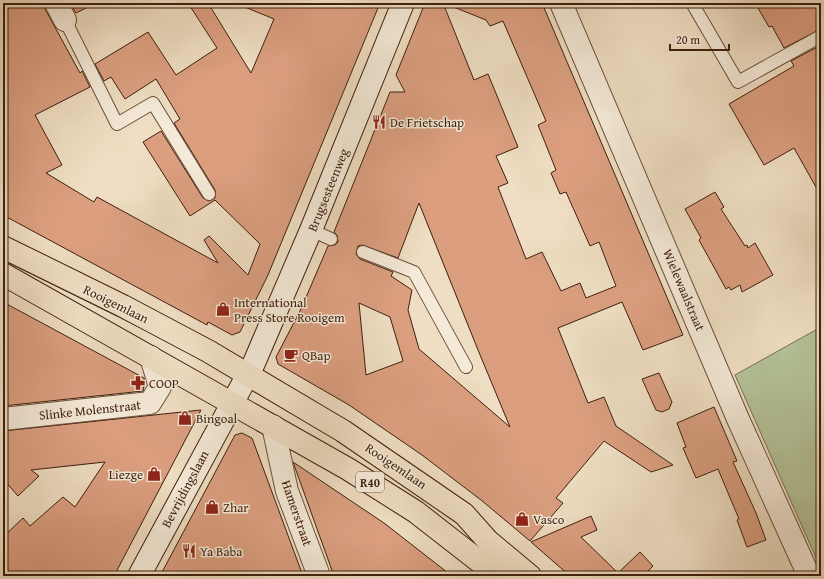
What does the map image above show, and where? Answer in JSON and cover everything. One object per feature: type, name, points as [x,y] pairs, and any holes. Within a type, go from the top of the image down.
[{"type":"main road","name":"Rooigemlaan","points":[[3,247],[123,306],[248,374],[343,431],[464,514],[488,541],[530,576]]},
{"type":"main road","name":"Rooigemlaan","points":[[3,274],[348,468],[416,512],[498,576]]},
{"type":"street","name":"Brugsesteenweg","points":[[248,374],[273,322],[403,3]]},
{"type":"street","name":"Wielewaalstraat","points":[[561,3],[738,419],[809,576]]},
{"type":"street","name":"Slinke Molenstraat","points":[[3,420],[150,403],[160,387],[151,357]]},
{"type":"street","points":[[232,403],[248,374]]},
{"type":"street","name":"Bevrijdingslaan","points":[[139,576],[232,403]]},
{"type":"street","name":"Hamerstraat","points":[[273,426],[287,491],[319,576]]},
{"type":"lane","points":[[692,3],[738,82],[821,36]]},
{"type":"lane","points":[[61,12],[117,124],[153,103],[209,194]]},
{"type":"lane","points":[[311,230],[331,239]]},
{"type":"lane","points":[[363,252],[414,272],[466,367]]},
{"type":"green space","points":[[3,256],[139,327],[3,260]]},
{"type":"green space","points":[[821,327],[821,569],[735,375]]},
{"type":"building","points":[[3,3],[44,3],[45,9],[80,73],[82,71],[90,87],[35,115],[62,165],[46,173],[94,202],[97,197],[218,263],[204,240],[209,236],[248,275],[260,244],[215,200],[190,216],[143,142],[161,131],[203,198],[209,201],[215,198],[215,190],[174,123],[180,119],[156,79],[125,99],[111,77],[104,81],[95,64],[148,32],[176,75],[217,48],[188,3],[208,3],[251,73],[274,19],[235,3],[380,3],[268,275],[240,332],[232,335],[208,322],[207,325],[3,215]]},
{"type":"building","points":[[70,3],[96,3],[76,13]]},
{"type":"building","points":[[425,3],[443,3],[474,80],[488,74],[518,147],[496,156],[508,183],[498,187],[526,259],[542,252],[561,291],[580,283],[586,298],[616,286],[599,242],[590,246],[566,192],[560,194],[551,173],[556,170],[538,125],[546,121],[503,21],[490,26],[486,20],[446,4],[542,3],[683,335],[643,350],[622,302],[558,328],[588,403],[604,397],[616,426],[673,465],[651,472],[604,441],[556,498],[563,503],[530,541],[481,500],[422,455],[349,405],[278,364],[276,357],[301,309],[328,246],[335,245],[338,242],[337,235],[334,232],[390,92],[405,92],[396,75]],"holes":[[[419,203],[478,350],[510,427],[419,349],[408,310],[412,290],[391,276],[393,272],[360,259],[356,254],[358,246],[362,245],[398,258]],[[359,303],[390,317],[403,361],[366,375]]]},
{"type":"building","points":[[767,3],[821,3],[821,29],[784,48],[772,26],[769,27],[758,8]]},
{"type":"building","points":[[821,45],[821,196],[794,148],[764,165],[729,104],[794,66],[791,61]]},
{"type":"building","points":[[715,192],[724,207],[721,209],[745,246],[747,245],[748,248],[755,243],[773,275],[742,292],[740,285],[731,290],[729,287],[726,289],[699,240],[701,238],[685,209]]},
{"type":"building","points":[[3,302],[144,378],[145,382],[143,391],[3,406]]},
{"type":"building","points":[[659,373],[672,402],[669,409],[662,412],[656,410],[642,379]]},
{"type":"building","points":[[714,407],[737,461],[733,462],[756,513],[766,540],[747,547],[737,520],[739,519],[718,469],[696,478],[683,448],[686,447],[677,423]]},
{"type":"building","points":[[201,410],[114,576],[3,576],[3,537],[23,518],[30,526],[63,497],[75,507],[105,462],[31,470],[39,476],[18,496],[3,479],[3,431]]},
{"type":"building","points":[[242,433],[252,438],[303,576],[160,576],[235,435]]},
{"type":"building","points":[[293,462],[384,523],[452,576],[334,576]]},
{"type":"building","points":[[591,516],[597,530],[581,537],[618,573],[640,552],[653,566],[643,576],[570,576],[531,542]]},
{"type":"place","name":"De Frietschap","points":[[379,122]]},
{"type":"place","name":"International Press Store Rooigem","points":[[223,309]]},
{"type":"place","name":"QBap","points":[[291,355]]},
{"type":"place","name":"COOP","points":[[138,383]]},
{"type":"place","name":"Bingoal","points":[[185,418]]},
{"type":"place","name":"Liezge","points":[[154,474]]},
{"type":"place","name":"Zhar","points":[[212,507]]},
{"type":"place","name":"Vasco","points":[[522,519]]},
{"type":"place","name":"Ya Baba","points":[[189,551]]}]
